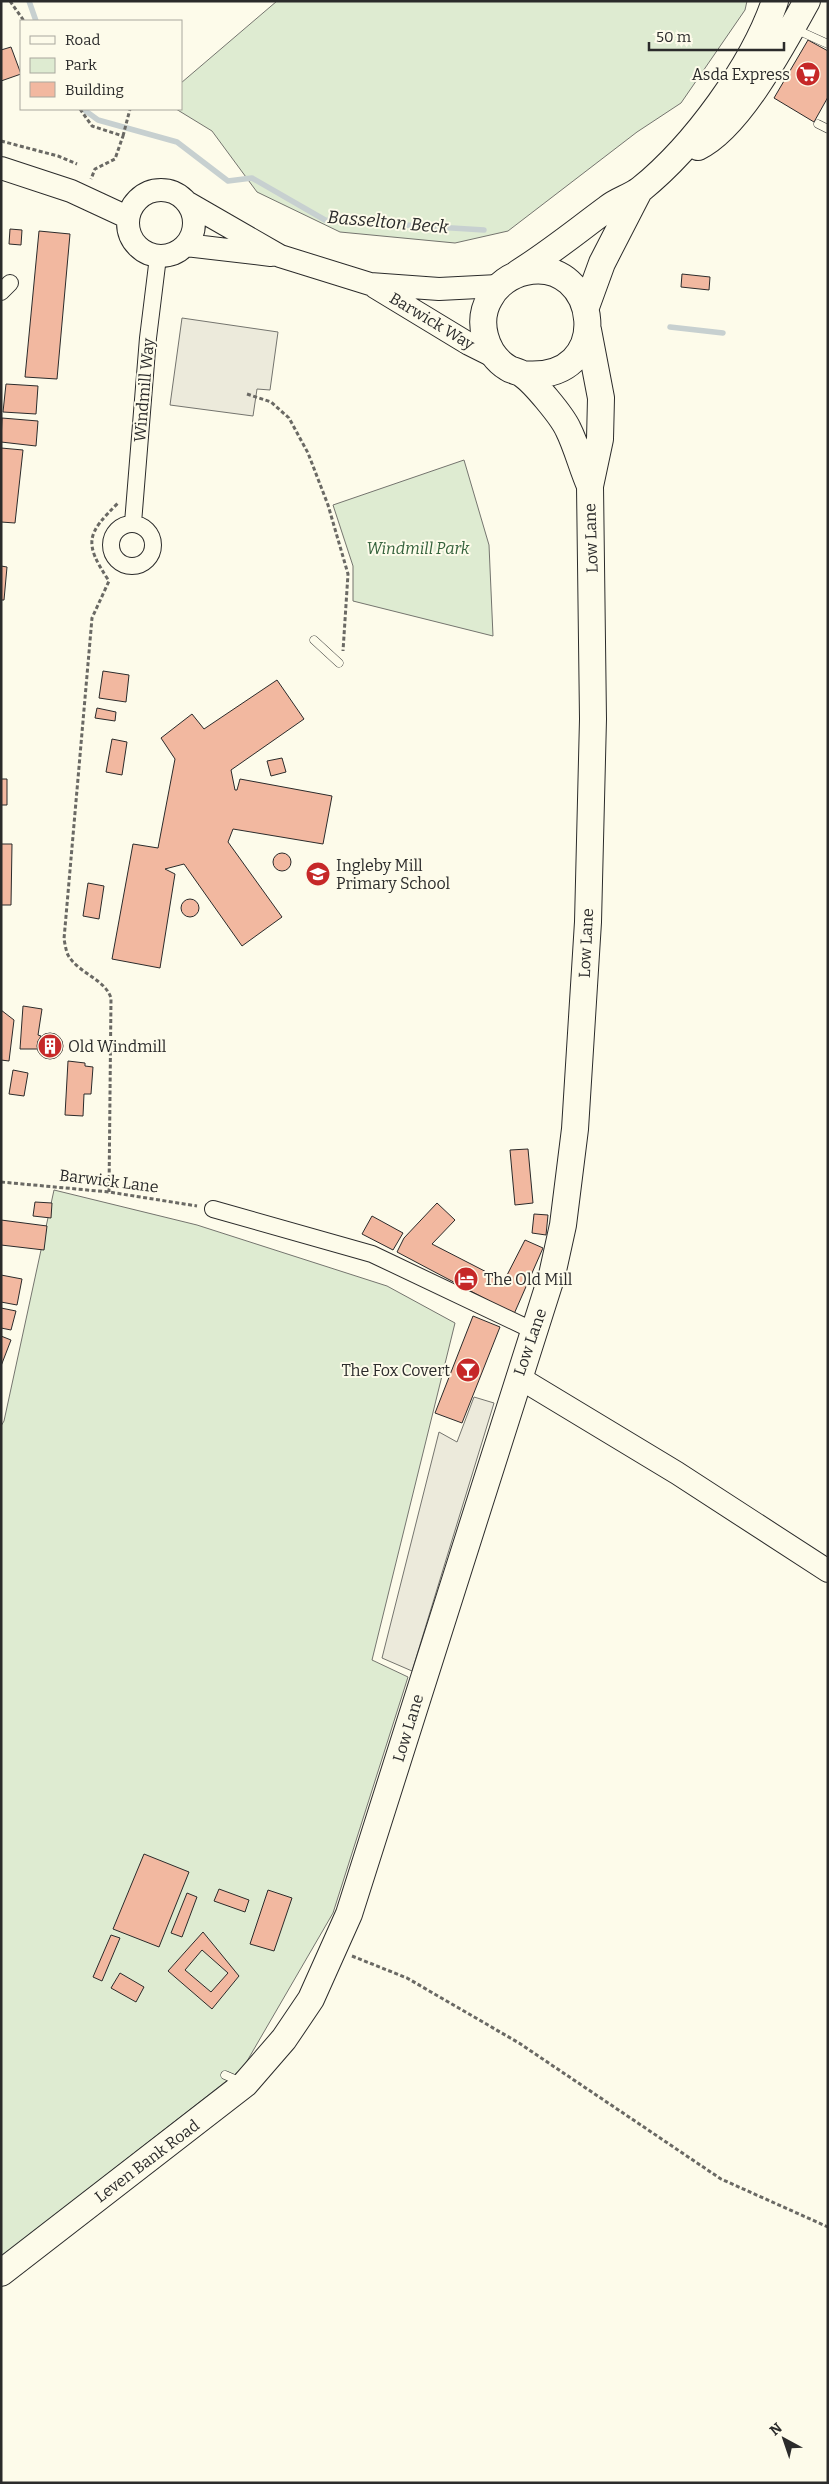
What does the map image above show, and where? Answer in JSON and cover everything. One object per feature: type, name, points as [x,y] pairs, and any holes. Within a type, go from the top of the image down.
[{"type":"main road","points":[[639,191],[602,263],[587,318],[583,347],[572,361],[557,372],[540,376],[522,374],[507,368],[495,357],[487,344],[483,329],[486,306],[507,280],[546,255],[610,206],[639,191],[676,157],[724,96],[766,26],[775,1]]},
{"type":"main road","points":[[676,157],[707,142],[743,105],[807,1]]},
{"type":"main road","points":[[507,280],[532,270],[550,272],[565,279],[578,291],[587,318]]},
{"type":"main road","name":"Low Lane","points":[[284,2040],[311,1999],[335,1950],[352,1904],[552,1275],[563,1225],[575,1129],[589,912],[593,719],[590,486],[600,439],[601,398],[587,318]]},
{"type":"main road","name":"Low Lane","points":[[522,374],[537,389],[568,429],[590,486]]},
{"type":"main road","name":"Leven Bank Road","points":[[1,2273],[284,2040]]},
{"type":"street","points":[[1,168],[83,197],[128,217]]},
{"type":"street","points":[[153,190],[172,192],[188,203],[194,217],[193,232],[186,245],[178,252],[158,257],[145,253],[134,244],[128,231],[128,217],[132,205],[141,196],[153,190]]},
{"type":"street","name":"Barwick Way","points":[[188,203],[280,256]]},
{"type":"street","name":"Barwick Way","points":[[186,245],[280,256],[370,284],[439,289],[507,280]]},
{"type":"street","name":"Windmill Way","points":[[133,523],[148,338],[158,257]]},
{"type":"street","name":"Barwick Way","points":[[370,284],[469,344],[495,357]]},
{"type":"street","points":[[213,1209],[372,1254],[534,1331]]},
{"type":"street","points":[[518,1377],[677,1473],[828,1571]]},
{"type":"lane","points":[[792,28],[828,44]]},
{"type":"lane","points":[[818,124],[828,129]]},
{"type":"lane","points":[[314,640],[339,663]]},
{"type":"path","points":[[10,1],[23,20]]},
{"type":"path","points":[[81,110],[92,126],[122,136]]},
{"type":"path","points":[[83,197],[95,169],[115,159],[130,110]]},
{"type":"path","points":[[1,140],[58,156],[77,164]]},
{"type":"path","points":[[247,394],[271,402],[289,418],[308,453],[328,505],[348,574],[343,653],[339,663]]},
{"type":"path","points":[[109,1192],[111,998],[104,987],[78,967],[68,955],[64,940],[92,618],[109,581],[96,562],[91,546],[94,529],[122,496]]},
{"type":"path","name":"Barwick Lane","points":[[1,1182],[109,1192],[213,1209]]},
{"type":"path","points":[[335,1950],[407,1978],[519,2043],[722,2179],[828,2227]]},
{"type":"green space","points":[[277,1],[747,1],[745,10],[681,103],[637,132],[508,231],[455,243],[340,232],[257,192],[212,131],[178,110],[182,110],[182,82]]},
{"type":"green space","name":"Windmill Park","points":[[464,460],[489,545],[493,636],[353,601],[353,566],[333,505]]},
{"type":"green space","points":[[54,1190],[197,1225],[387,1286],[455,1323],[372,1660],[408,1677],[333,1913],[243,2068],[1,2257],[1,1426],[4,1421]]},
{"type":"shaded area","points":[[182,318],[278,332],[270,390],[257,389],[253,416],[170,405]]},
{"type":"shaded area","points":[[474,1397],[494,1403],[412,1671],[382,1658],[439,1432],[457,1442]]},
{"type":"building","name":"Asda Express","points":[[808,40],[828,51],[828,97],[814,122],[774,98]]},
{"type":"building","points":[[11,47],[20,74],[1,81],[1,50]]},
{"type":"building","points":[[10,229],[22,230],[21,245],[9,244]]},
{"type":"building","points":[[39,231],[70,234],[57,379],[25,377]]},
{"type":"building","points":[[682,274],[710,277],[709,290],[681,287]]},
{"type":"building","points":[[6,384],[38,386],[36,414],[3,412]]},
{"type":"building","points":[[2,418],[38,421],[36,446],[1,442]]},
{"type":"building","points":[[1,448],[23,450],[15,523],[1,522]]},
{"type":"building","points":[[1,566],[7,567],[4,600],[1,600]]},
{"type":"building","points":[[103,671],[129,675],[126,702],[99,698]]},
{"type":"building","points":[[277,680],[304,719],[231,770],[235,790],[237,790],[240,779],[332,796],[323,844],[233,829],[228,842],[282,917],[242,946],[184,864],[165,869],[175,874],[160,968],[112,959],[133,844],[158,848],[175,759],[161,738],[192,714],[204,729]]},
{"type":"building","points":[[97,708],[116,712],[115,721],[95,718]]},
{"type":"building","points":[[112,739],[127,742],[122,775],[106,772]]},
{"type":"building","points":[[282,758],[286,772],[271,776],[267,761]]},
{"type":"building","points":[[1,779],[7,779],[7,805],[1,805]]},
{"type":"building","points":[[1,844],[12,844],[11,905],[1,905]]},
{"type":"building","points":[[278,853],[286,853],[291,858],[289,869],[278,871],[273,866],[273,858]]},
{"type":"building","points":[[88,883],[104,886],[99,919],[83,916]]},
{"type":"building","points":[[190,899],[196,902],[199,908],[196,914],[190,917],[184,914],[181,908],[184,902]]},
{"type":"building","points":[[23,1006],[42,1009],[38,1035],[41,1036],[38,1042],[38,1049],[20,1049]]},
{"type":"building","points":[[1,1010],[14,1020],[9,1061],[1,1060]]},
{"type":"building","name":"Old Windmill","points":[[50,1033],[59,1037],[63,1046],[59,1055],[50,1059],[41,1055],[37,1046],[41,1037]]},
{"type":"building","points":[[68,1061],[85,1063],[85,1066],[93,1067],[91,1094],[84,1094],[83,1116],[65,1115]]},
{"type":"building","points":[[13,1070],[28,1073],[24,1096],[9,1094]]},
{"type":"building","points":[[528,1149],[533,1203],[515,1205],[510,1150]]},
{"type":"building","points":[[35,1202],[52,1203],[51,1218],[33,1216]]},
{"type":"building","points":[[437,1203],[455,1220],[432,1244],[504,1281],[525,1240],[543,1248],[514,1314],[397,1252],[404,1238]]},
{"type":"building","points":[[534,1214],[548,1215],[546,1235],[532,1233]]},
{"type":"building","points":[[372,1216],[403,1233],[393,1250],[362,1234]]},
{"type":"building","points":[[1,1220],[47,1226],[44,1250],[1,1245]]},
{"type":"building","points":[[1,1275],[22,1279],[17,1305],[1,1302]]},
{"type":"building","points":[[1,1308],[16,1311],[11,1330],[1,1328]]},
{"type":"building","name":"The Fox Covert","points":[[473,1316],[500,1327],[462,1423],[435,1413]]},
{"type":"building","points":[[1,1336],[11,1340],[1,1366]]},
{"type":"building","points":[[144,1854],[189,1872],[159,1947],[113,1929]]},
{"type":"building","points":[[219,1889],[249,1900],[245,1912],[214,1901]]},
{"type":"building","points":[[268,1890],[292,1898],[274,1951],[250,1944]]},
{"type":"building","points":[[187,1893],[197,1897],[182,1937],[171,1933]]},
{"type":"building","points":[[203,1932],[239,1976],[212,2009],[168,1971]],"holes":[[[202,1950],[228,1973],[211,1992],[185,1970]]]},
{"type":"building","points":[[111,1935],[120,1938],[102,1981],[93,1977]]},
{"type":"building","points":[[120,1973],[144,1987],[136,2002],[111,1988]]},
{"type":"waterway","name":"Basselton Beck","points":[[29,1],[36,20]]},
{"type":"waterway","name":"Basselton Beck","points":[[84,110],[98,120],[177,142],[228,181],[252,178],[325,220],[484,230]]},
{"type":"waterway","name":"Basselton Beck","points":[[670,327],[723,333]]},
{"type":"place","name":"Asda Express","points":[[808,74]]},
{"type":"place","name":"Ingleby Mill Primary School","points":[[318,874]]},
{"type":"place","name":"Old Windmill","points":[[50,1046]]},
{"type":"place","name":"The Old Mill","points":[[466,1279]]},
{"type":"place","name":"The Fox Covert","points":[[468,1370]]}]
